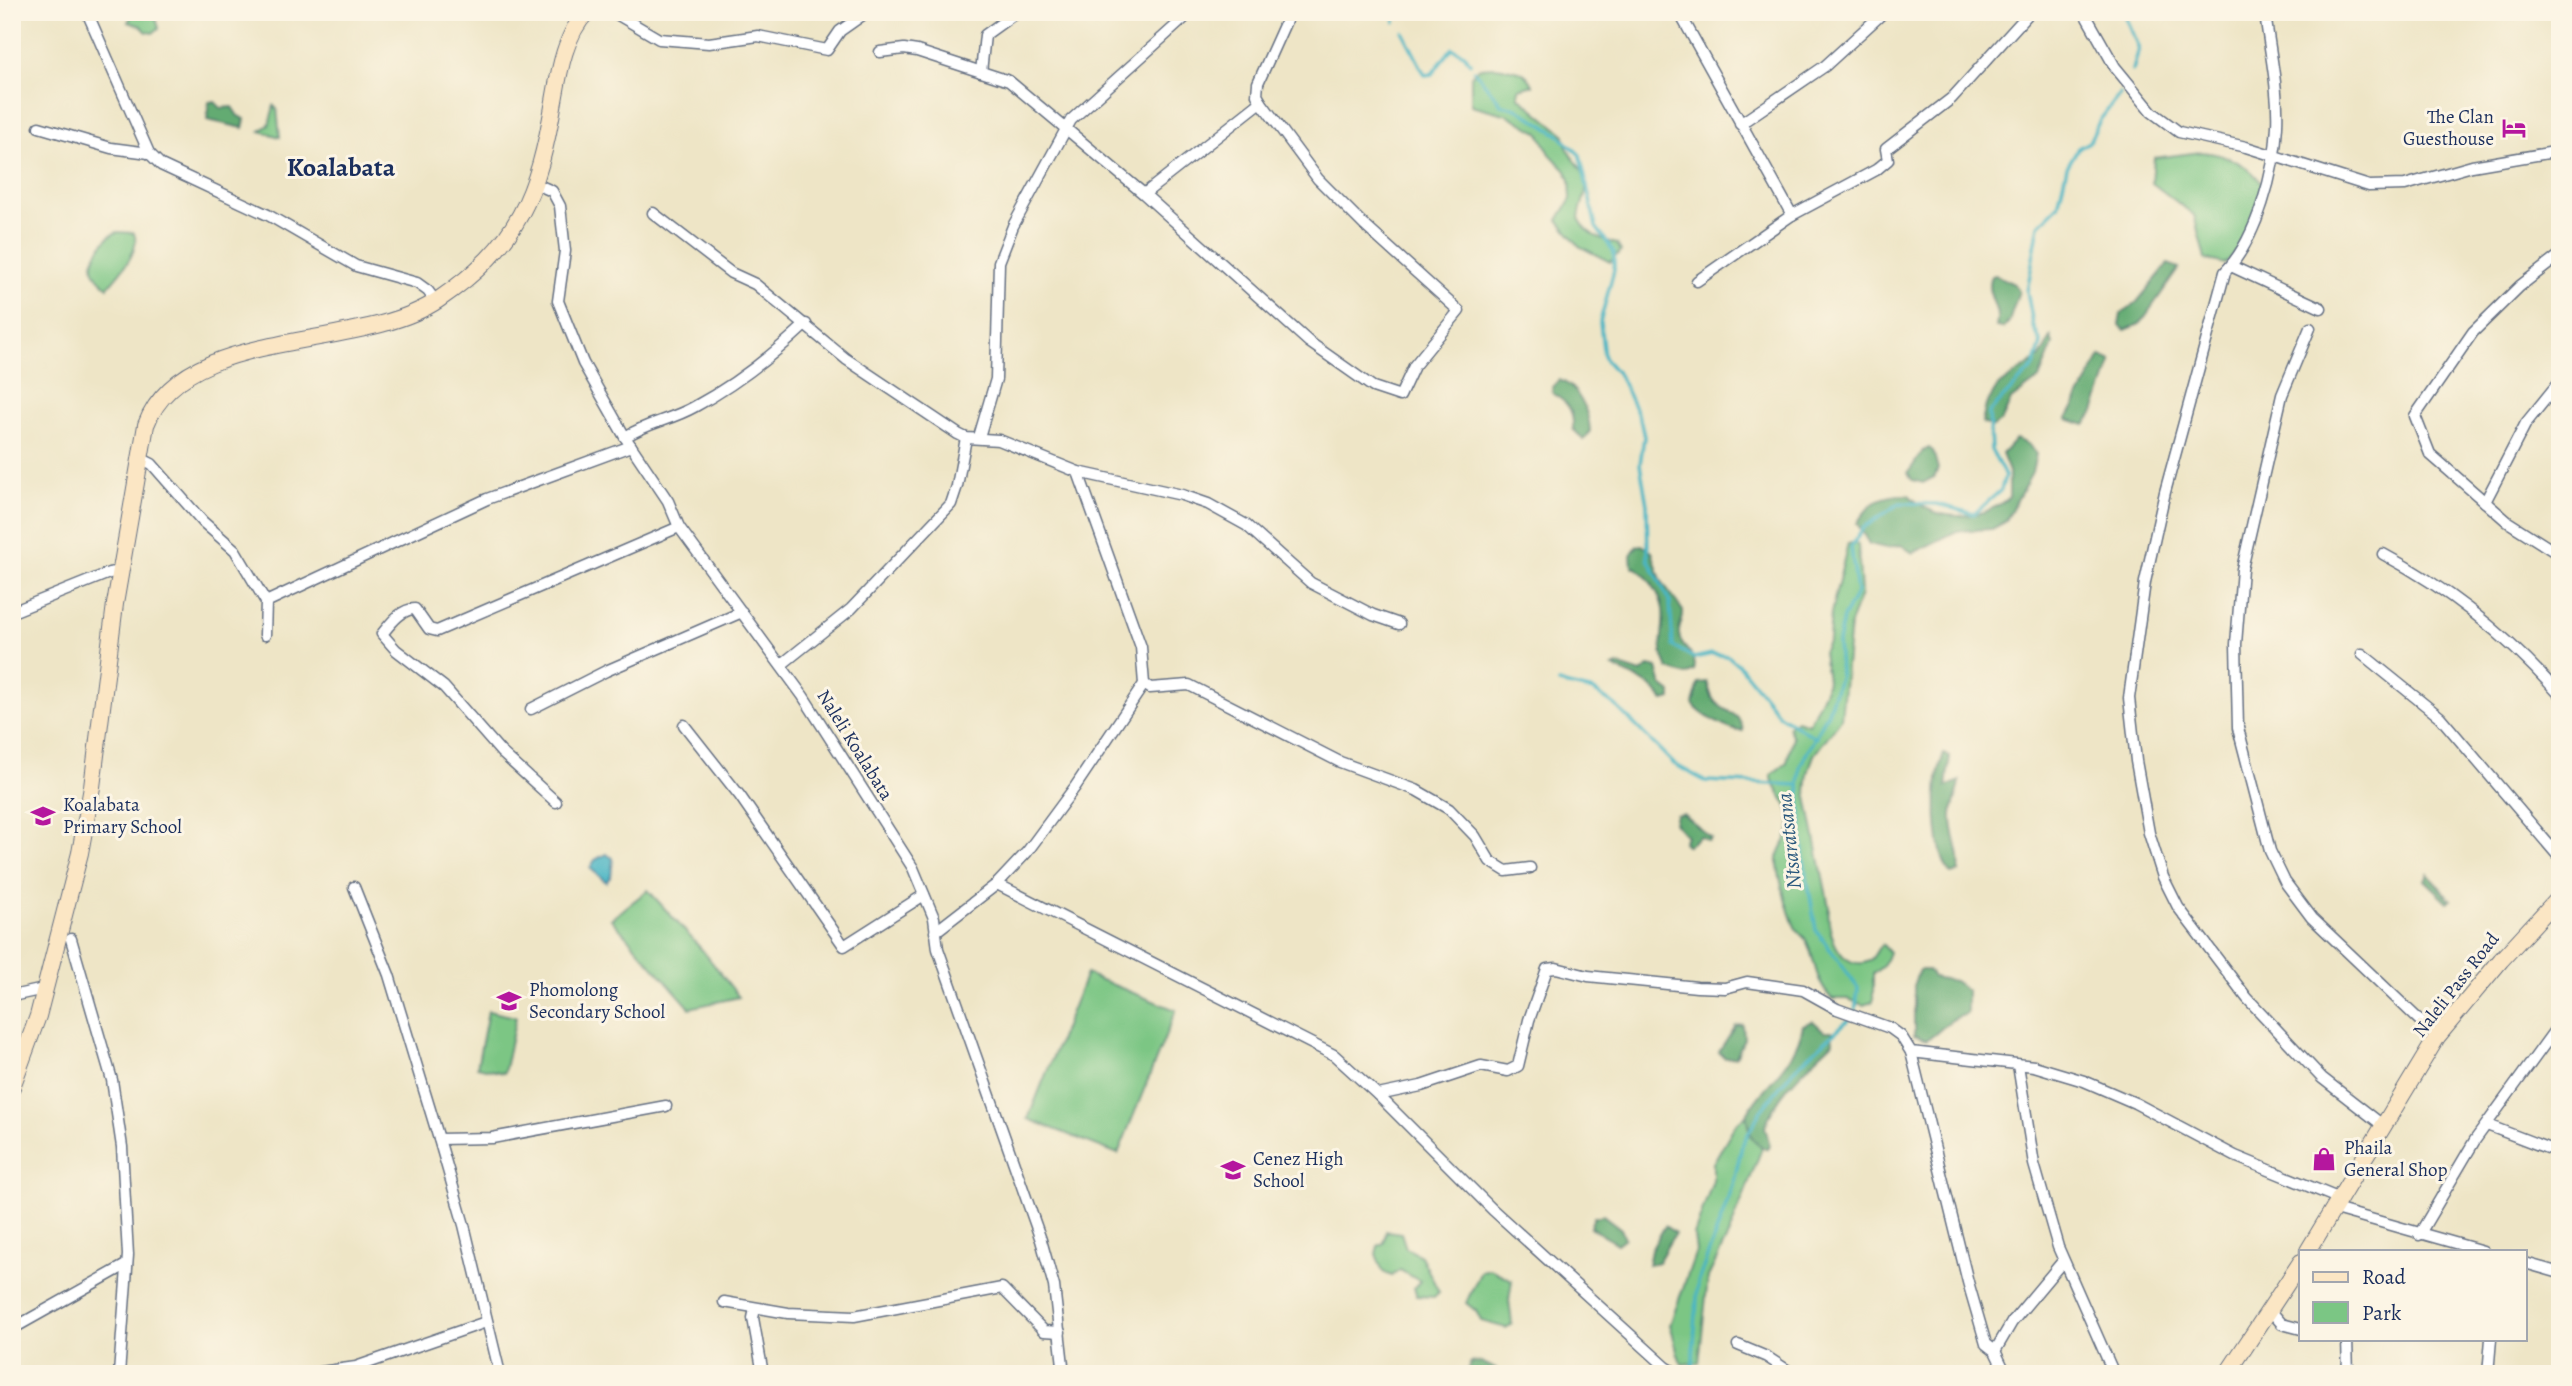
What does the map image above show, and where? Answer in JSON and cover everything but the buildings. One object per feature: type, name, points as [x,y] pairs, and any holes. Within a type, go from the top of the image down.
[{"type":"street","points":[[87,12],[149,153],[162,164],[268,215],[356,266],[417,283],[428,290],[436,302]]},
{"type":"street","points":[[12,1087],[44,989],[80,853],[92,787],[121,571],[140,458],[153,405],[167,391],[200,371],[237,354],[279,344],[376,328],[436,302],[502,245],[523,215],[536,184],[561,68],[571,37],[587,12]]},
{"type":"street","points":[[613,12],[659,39],[709,43],[742,36],[771,37],[827,50],[840,31],[867,12]]},
{"type":"street","points":[[981,72],[985,35],[1017,12]]},
{"type":"street","points":[[979,437],[992,401],[998,360],[999,262],[1013,226],[1064,130],[1118,75],[1191,12]]},
{"type":"street","points":[[880,52],[904,49],[917,51],[1009,81],[1064,130],[1144,194],[1309,342],[1373,387],[1400,396],[1414,366],[1459,311],[1318,179],[1257,95],[1258,83],[1290,12]]},
{"type":"street","points":[[1679,12],[1791,215]]},
{"type":"street","points":[[1740,124],[1825,66],[1884,12]]},
{"type":"street","points":[[1697,281],[1791,215],[1877,170],[1888,160],[1886,149],[1952,98],[2030,12]]},
{"type":"street","points":[[2084,12],[2115,67],[2152,112],[2179,132],[2246,148],[2369,186],[2391,187],[2472,166],[2560,151]]},
{"type":"street","points":[[2265,12],[2277,110],[2273,158],[2253,229],[2243,251],[2225,272],[2198,367],[2145,582],[2129,698],[2136,761],[2149,833],[2162,877],[2178,907],[2247,998],[2322,1078],[2385,1127]]},
{"type":"street","points":[[1144,194],[1261,102]]},
{"type":"street","points":[[38,127],[111,148],[149,153]]},
{"type":"street","name":"Naleli Koalabata","points":[[536,184],[552,191],[560,206],[565,251],[558,301],[569,331],[628,442],[654,478],[679,527],[781,665],[913,868],[934,918],[935,932],[1041,1240],[1054,1286],[1064,1374]]},
{"type":"street","points":[[653,213],[731,273],[744,277],[806,324],[846,359],[966,438],[979,437],[1006,442],[1078,472],[1182,495],[1208,504],[1246,525],[1311,583],[1373,615],[1399,624]]},
{"type":"street","points":[[2560,255],[2520,286],[2482,323],[2415,416],[2430,454],[2508,522],[2560,555]]},
{"type":"street","points":[[2231,265],[2321,308]]},
{"type":"street","points":[[267,602],[486,499],[628,442],[646,424],[692,409],[773,355],[806,324]]},
{"type":"street","points":[[2310,328],[2282,395],[2242,569],[2236,643],[2238,728],[2270,851],[2285,882],[2312,918],[2363,963],[2437,1037]]},
{"type":"street","points":[[2485,502],[2526,424],[2560,381]]},
{"type":"street","points":[[781,665],[851,609],[951,504],[966,438]]},
{"type":"street","points":[[140,458],[152,464],[204,522],[235,550],[267,602],[265,635]]},
{"type":"street","points":[[935,932],[997,884],[1027,852],[1076,787],[1144,684],[1141,647],[1078,472]]},
{"type":"street","points":[[556,802],[501,752],[444,687],[396,650],[382,634],[394,619],[410,609],[415,609],[429,629],[437,631],[679,527]]},
{"type":"street","points":[[2383,554],[2430,579],[2468,605],[2560,695]]},
{"type":"street","points":[[12,612],[109,573],[121,571]]},
{"type":"street","points":[[531,709],[606,671],[742,612]]},
{"type":"street","points":[[2362,654],[2441,717],[2560,858]]},
{"type":"street","points":[[1144,684],[1150,688],[1189,685],[1340,762],[1416,790],[1449,809],[1475,836],[1490,861],[1506,872],[1530,868]]},
{"type":"street","points":[[684,724],[740,796],[844,946],[924,895]]},
{"type":"street","points":[[997,884],[1172,975],[1221,995],[1334,1055],[1378,1094],[1493,1209],[1666,1367],[1678,1374]]},
{"type":"street","points":[[354,887],[389,975],[439,1139],[464,1225],[500,1374]]},
{"type":"street","name":"Naleli Pass Road","points":[[2309,1250],[2437,1037],[2560,895]]},
{"type":"street","points":[[71,939],[112,1080],[123,1158],[126,1265],[119,1374]]},
{"type":"street","points":[[1378,1094],[1421,1086],[1481,1066],[1508,1070],[1518,1066],[1537,994],[1547,969],[1556,968],[1588,976],[1697,986],[1725,988],[1747,982],[1803,990],[1837,1009],[1890,1028],[1901,1036],[1911,1052],[1986,1344],[1995,1351],[2006,1374]]},
{"type":"street","points":[[12,996],[44,989]]},
{"type":"street","points":[[2419,1235],[2487,1125],[2560,1023]]},
{"type":"street","points":[[1911,1052],[2034,1066],[2100,1087],[2235,1156],[2337,1204],[2419,1235],[2479,1250]]},
{"type":"street","points":[[2018,1065],[2034,1164],[2063,1261],[2114,1374]]},
{"type":"street","points":[[439,1139],[492,1138],[666,1106]]},
{"type":"street","points":[[2487,1125],[2560,1153]]},
{"type":"street","points":[[1995,1351],[2012,1322],[2063,1261]]},
{"type":"street","points":[[2526,1263],[2560,1273]]},
{"type":"street","points":[[12,1329],[126,1265]]},
{"type":"street","points":[[2227,1374],[2299,1265]]},
{"type":"street","points":[[724,1302],[755,1309],[854,1316],[1002,1288],[1044,1331],[1060,1332]]},
{"type":"street","points":[[755,1309],[753,1318],[763,1374]]},
{"type":"street","points":[[2270,1310],[2282,1324],[2299,1328]]},
{"type":"street","points":[[307,1374],[356,1367],[486,1322]]},
{"type":"street","points":[[2347,1340],[2348,1374]]},
{"type":"street","points":[[2488,1374],[2491,1340]]},
{"type":"street","points":[[1738,1345],[1768,1357],[1793,1374]]},
{"type":"green space","points":[[134,12],[155,15],[159,28],[153,33],[147,32],[141,26],[128,22]]},
{"type":"green space","points":[[1479,68],[1517,70],[1526,75],[1533,85],[1519,89],[1518,96],[1565,135],[1568,149],[1585,178],[1585,193],[1579,218],[1594,236],[1617,244],[1621,251],[1610,262],[1579,246],[1558,220],[1571,199],[1570,180],[1566,171],[1550,154],[1539,133],[1508,115],[1471,105],[1471,76]]},
{"type":"green space","points":[[214,101],[221,108],[232,107],[238,116],[245,119],[243,128],[207,120],[209,102]]},
{"type":"green space","points":[[274,106],[277,109],[280,137],[260,131],[269,125]]},
{"type":"green space","points":[[2201,152],[2236,161],[2263,185],[2249,228],[2239,247],[2225,264],[2205,259],[2194,215],[2152,183],[2154,158]]},
{"type":"green space","points":[[117,232],[134,233],[134,247],[128,262],[108,287],[95,274],[93,265],[96,254],[104,243]]},
{"type":"green space","points":[[2168,264],[2179,268],[2140,324],[2125,330],[2119,325],[2121,314],[2137,302]]},
{"type":"green space","points":[[1995,275],[2014,284],[2019,291],[2009,322],[2003,328],[1996,327],[1997,313],[1989,289],[1991,276]]},
{"type":"green space","points":[[2051,337],[2053,344],[2039,379],[2011,400],[2001,421],[1993,427],[1982,423],[1986,405],[1998,386],[2040,357]]},
{"type":"green space","points":[[2101,356],[2112,361],[2094,412],[2085,425],[2067,419]]},
{"type":"green space","points":[[1559,380],[1572,388],[1585,408],[1590,431],[1584,440],[1573,429],[1573,417],[1569,408],[1553,394],[1552,387]]},
{"type":"green space","points":[[2016,439],[2028,444],[2036,454],[2032,473],[2005,522],[1992,529],[1957,531],[1913,553],[1901,545],[1886,548],[1869,544],[1857,523],[1872,504],[1884,498],[1909,495],[1932,511],[1959,516],[1972,515],[1998,505],[2009,497],[2009,472],[2002,454]]},
{"type":"green space","points":[[1929,448],[1933,451],[1938,469],[1934,477],[1923,483],[1912,480],[1908,473],[1923,451]]},
{"type":"green space","points":[[1848,543],[1858,544],[1861,594],[1850,624],[1841,719],[1814,755],[1806,792],[1829,907],[1829,924],[1835,943],[1846,958],[1854,962],[1863,963],[1870,960],[1882,944],[1889,952],[1884,965],[1873,974],[1873,1002],[1863,1005],[1848,999],[1832,999],[1822,985],[1806,940],[1796,929],[1778,866],[1791,817],[1771,775],[1787,762],[1793,737],[1788,727],[1797,720],[1809,724],[1825,690],[1827,680],[1823,652],[1829,640],[1831,613]]},
{"type":"green space","points":[[1642,545],[1652,552],[1661,580],[1683,611],[1680,639],[1695,665],[1694,671],[1686,675],[1668,669],[1662,651],[1664,617],[1661,603],[1647,578],[1632,566],[1631,555],[1637,546]]},
{"type":"green space","points":[[1617,665],[1641,673],[1650,666],[1657,668],[1662,686],[1671,693],[1671,699],[1664,701],[1650,685],[1613,667]]},
{"type":"green space","points":[[1707,682],[1713,699],[1739,719],[1743,731],[1715,722],[1693,704],[1699,683]]},
{"type":"green space","points":[[1944,754],[1950,756],[1946,787],[1960,781],[1952,813],[1959,872],[1951,874],[1945,864],[1938,834],[1938,780]]},
{"type":"green space","points":[[1683,814],[1711,838],[1708,841],[1700,836],[1687,846],[1683,842],[1686,836],[1674,823],[1676,815]]},
{"type":"green space","points":[[2428,874],[2451,900],[2448,902],[2425,880]]},
{"type":"green space","points":[[648,890],[703,951],[739,997],[690,1008],[611,919]]},
{"type":"green space","points":[[1919,970],[1928,970],[1933,977],[1954,981],[1967,990],[1967,1014],[1948,1023],[1926,1040],[1914,1035],[1914,983]]},
{"type":"green space","points":[[1086,974],[1176,1010],[1118,1154],[1028,1119]]},
{"type":"green space","points":[[488,1011],[516,1017],[504,1073],[477,1067]]},
{"type":"green space","points":[[1813,1021],[1824,1031],[1832,1031],[1833,1042],[1794,1080],[1777,1102],[1765,1127],[1770,1146],[1768,1149],[1762,1147],[1754,1141],[1746,1115],[1794,1051],[1803,1025]]},
{"type":"green space","points":[[1743,1025],[1744,1039],[1736,1057],[1725,1058],[1719,1052],[1736,1026]]},
{"type":"green space","points":[[1746,1115],[1750,1135],[1762,1148],[1729,1234],[1708,1277],[1699,1363],[1682,1364],[1670,1325],[1696,1251],[1694,1235],[1713,1180],[1713,1163],[1735,1125]]},
{"type":"green space","points":[[1603,1215],[1621,1229],[1625,1238],[1617,1244],[1590,1227],[1594,1217]]},
{"type":"green space","points":[[1665,1226],[1675,1233],[1658,1262],[1648,1265],[1651,1250]]},
{"type":"green space","points":[[1386,1231],[1401,1233],[1406,1248],[1421,1256],[1439,1292],[1434,1297],[1417,1296],[1414,1288],[1420,1281],[1400,1270],[1392,1276],[1383,1272],[1376,1254],[1378,1246],[1384,1243]]},
{"type":"green space","points":[[1490,1269],[1512,1280],[1509,1300],[1512,1324],[1506,1328],[1481,1321],[1476,1311],[1466,1303],[1481,1271]]},
{"type":"green space","points":[[1481,1362],[1496,1369],[1498,1374],[1466,1374],[1470,1363]]},
{"type":"water","points":[[606,854],[613,858],[611,876],[606,882],[590,868],[595,860]]},
{"type":"waterway","points":[[1394,12],[1395,22]]},
{"type":"waterway","name":"Ntsaratsana","points":[[2123,12],[2139,49],[2133,70]]},
{"type":"waterway","points":[[1403,32],[1425,75],[1432,74],[1452,48],[1464,54],[1470,63]]},
{"type":"waterway","points":[[1474,70],[1502,105],[1516,108],[1559,135],[1580,155],[1596,227],[1614,252],[1614,270],[1600,322],[1604,358],[1619,375],[1640,419],[1644,437],[1640,464],[1647,505],[1648,559],[1670,602],[1673,646],[1694,658],[1712,654],[1728,656],[1741,667],[1779,715],[1816,738]]},
{"type":"waterway","name":"Ntsaratsana","points":[[1692,1374],[1698,1282],[1733,1186],[1742,1145],[1760,1112],[1793,1070],[1855,1014],[1858,988],[1816,930],[1803,855],[1799,785],[1800,766],[1828,712],[1840,675],[1838,642],[1843,618],[1857,592],[1851,547],[1863,528],[1900,503],[1937,504],[1974,514],[2001,490],[2005,476],[1991,450],[1989,413],[2034,366],[2041,343],[2033,325],[2027,291],[2039,225],[2058,206],[2067,167],[2078,148],[2089,142],[2100,120],[2120,94]]},
{"type":"waterway","points":[[1559,683],[1594,691],[1617,707],[1674,764],[1705,781],[1799,785]]},
{"type":"place","name":"The Clan Guesthouse","points":[[2514,128]]},
{"type":"place","name":"Koalabata Primary School","points":[[43,816]]},
{"type":"place","name":"Phomolong Secondary School","points":[[509,1001]]},
{"type":"place","name":"Phaila General Shop","points":[[2324,1159]]},
{"type":"place","name":"Cenez High School","points":[[1233,1170]]},
{"type":"district","name":"Koalabata","points":[[341,167]]}]
